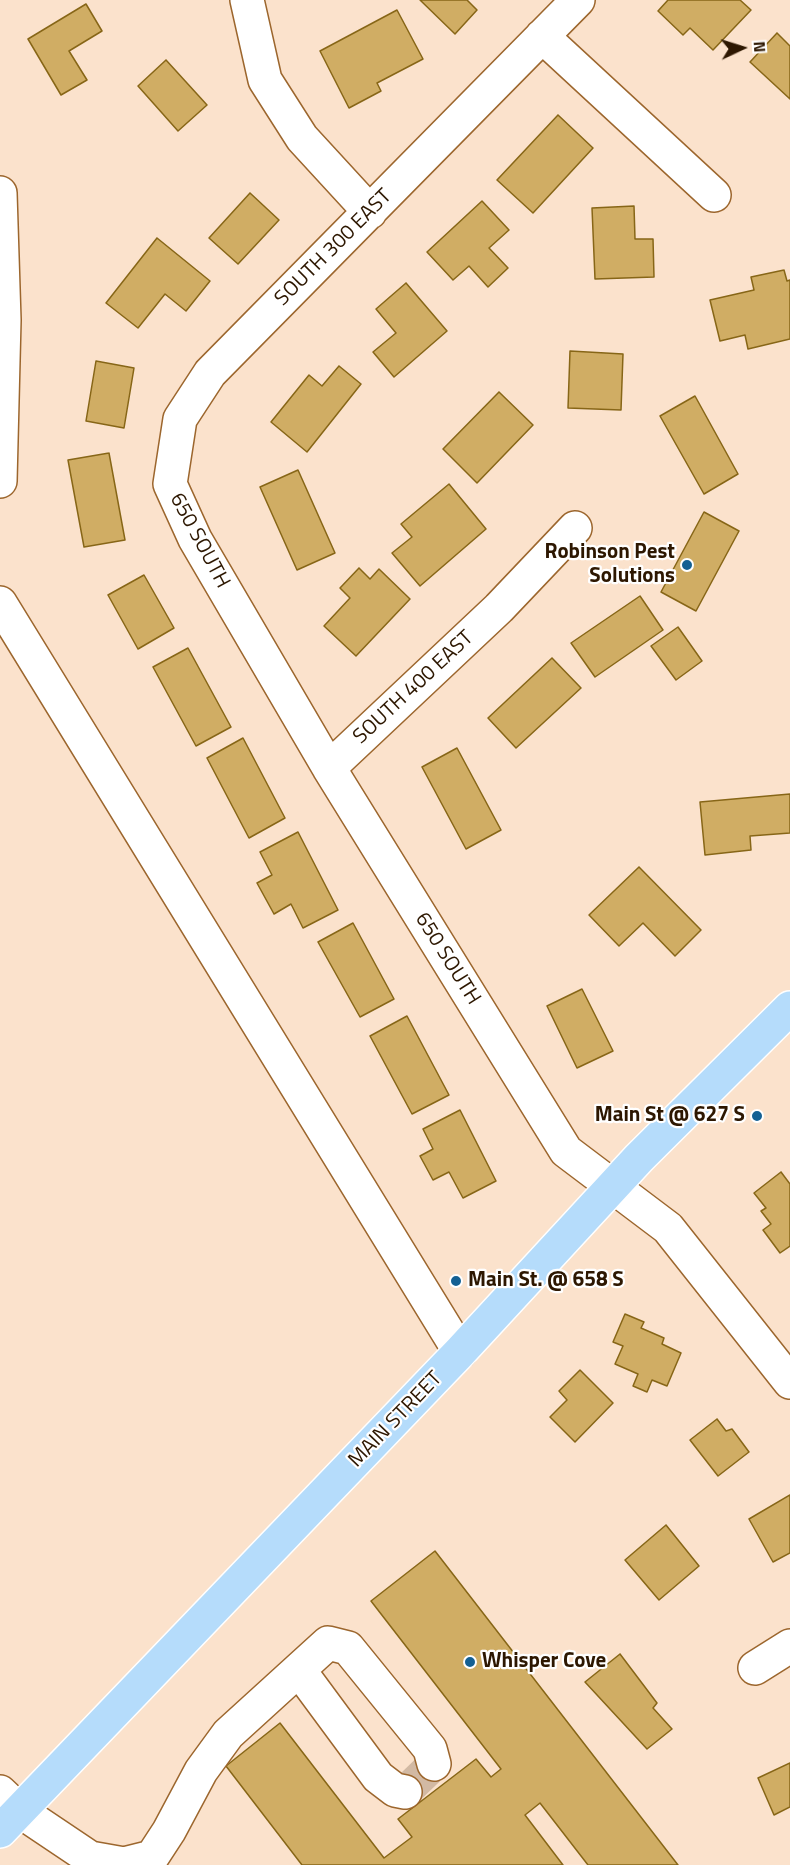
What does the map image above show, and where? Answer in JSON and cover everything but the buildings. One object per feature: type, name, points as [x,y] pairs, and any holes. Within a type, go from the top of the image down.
[{"type":"main road","name":"MAIN STREET","points":[[7,1811],[460,1352],[613,1186],[790,1008]]},
{"type":"street","points":[[247,0],[265,80],[302,138],[370,212]]},
{"type":"street","name":"SOUTH 300 EAST","points":[[170,484],[180,420],[210,373],[578,0]]},
{"type":"street","points":[[542,36],[714,195]]},
{"type":"street","points":[[0,193],[4,320],[0,481]]},
{"type":"street","name":"650 SOUTH","points":[[170,484],[195,539],[329,768],[566,1151],[668,1228],[790,1382]]},
{"type":"street","name":"SOUTH 400 EAST","points":[[329,768],[499,608],[575,528]]},
{"type":"street","points":[[0,603],[460,1352]]},
{"type":"street","points":[[7,1811],[90,1858],[124,1864],[152,1857],[169,1831],[201,1771],[228,1734],[328,1644],[348,1648],[430,1749],[434,1764]]},
{"type":"street","points":[[755,1668],[790,1646]]},
{"type":"street","points":[[299,1670],[378,1777],[395,1790],[405,1792]]},
{"type":"tunnel","points":[[405,1792],[434,1764]]},
{"type":"place","name":"Robinson Pest Solutions","points":[[687,565]]},
{"type":"place","name":"Main St @ 627 S","points":[[757,1116]]},
{"type":"place","name":"Main St. @ 658 S","points":[[456,1281]]},
{"type":"place","name":"Whisper Cove","points":[[470,1662]]}]
